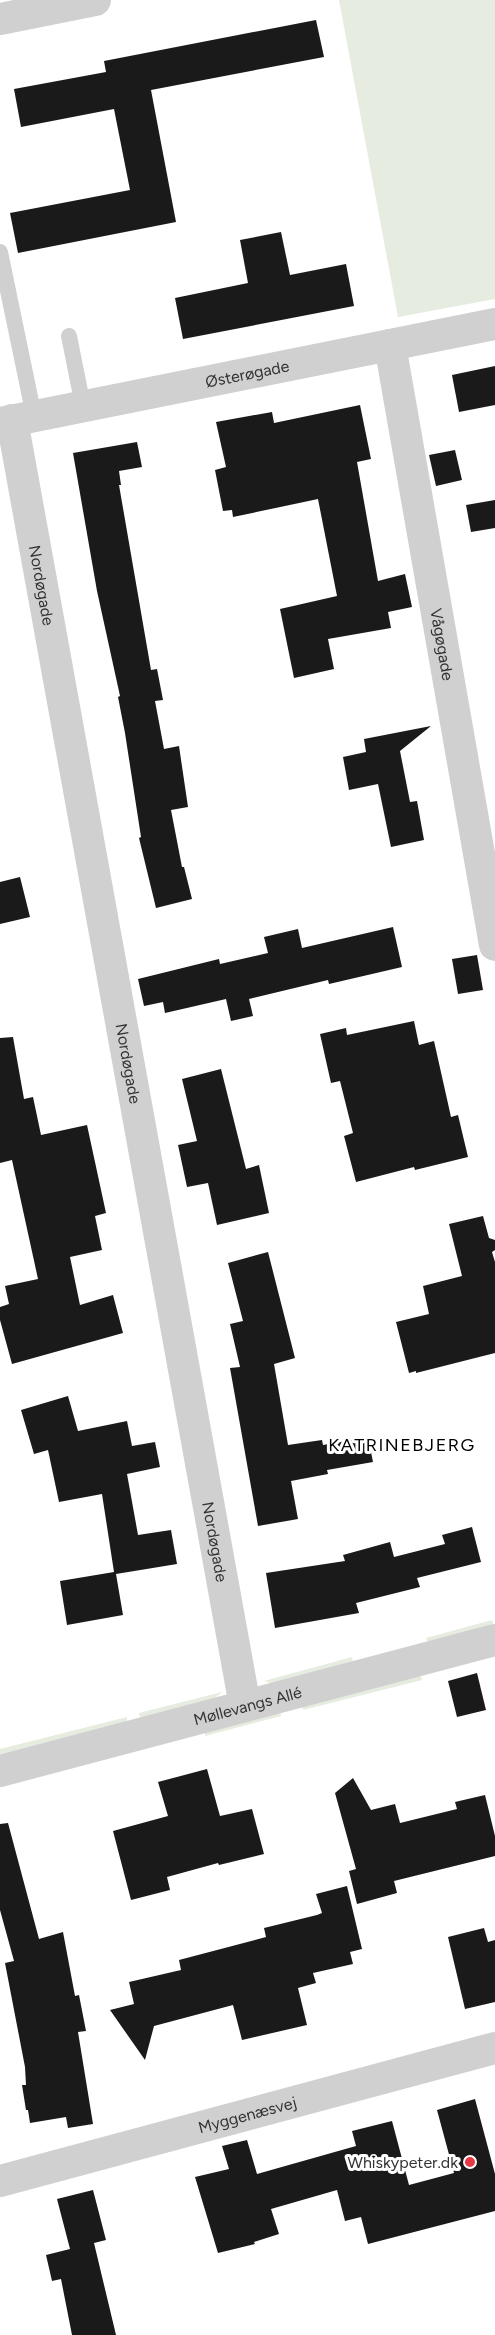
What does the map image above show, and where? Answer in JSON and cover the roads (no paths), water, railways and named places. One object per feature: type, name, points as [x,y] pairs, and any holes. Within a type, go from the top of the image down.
[{"type":"street","points":[[0,19],[95,0]]},
{"type":"street","name":"Østerøgade","points":[[15,420],[495,324]]},
{"type":"street","name":"Vågøgade","points":[[390,345],[495,945]]},
{"type":"street","name":"Nordøgade","points":[[15,420],[245,1706]]},
{"type":"street","name":"Møllevangs Allé","points":[[0,1771],[495,1640]]},
{"type":"street","name":"Myggenæsvej","points":[[0,2181],[495,2048]]},
{"type":"lane","points":[[0,252],[15,420]]},
{"type":"lane","points":[[69,336],[83,406]]},
{"type":"place","name":"Whiskypeter.dk","points":[[470,2162]]},
{"type":"district","name":"KATRINEBJERG","points":[[402,1445]]}]
